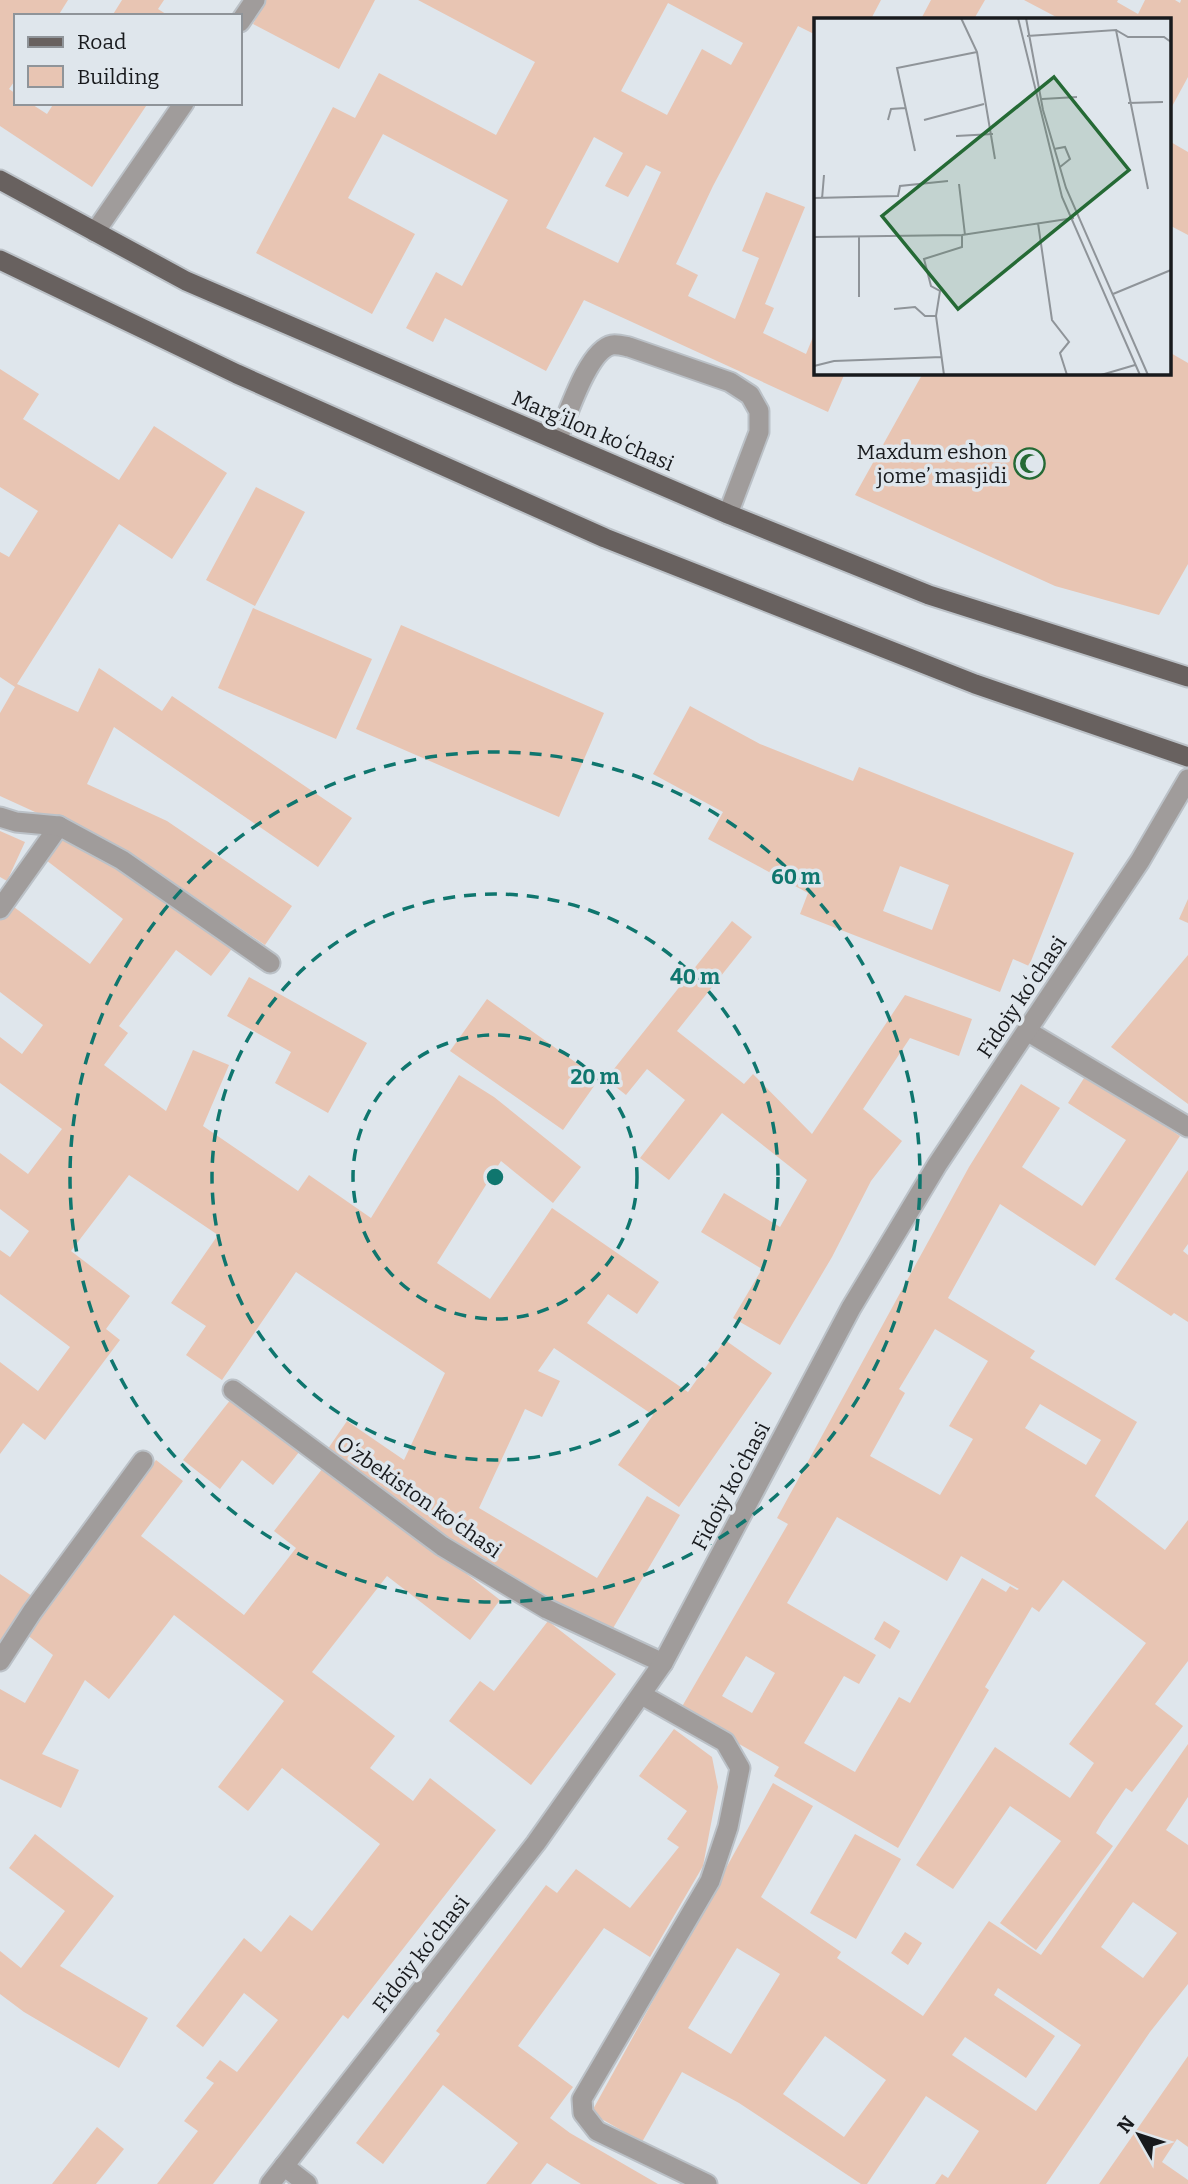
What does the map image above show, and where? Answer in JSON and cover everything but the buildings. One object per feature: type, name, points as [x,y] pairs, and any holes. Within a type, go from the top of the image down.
[{"type":"main road","name":"Margʻilon koʻchasi","points":[[0,180],[187,281],[728,514],[929,595],[1188,677]]},
{"type":"main road","points":[[0,260],[237,374],[605,538],[975,684],[1188,757]]},
{"type":"street","points":[[242,19],[255,0]]},
{"type":"street","points":[[95,232],[183,105]]},
{"type":"street","points":[[557,440],[589,366],[598,352],[612,345],[629,347],[730,382],[750,395],[759,411],[759,432],[728,514]]},
{"type":"street","name":"Fidoiy koʻchasi","points":[[270,2184],[536,1843],[663,1664],[851,1308],[937,1165],[1140,861],[1188,779]]},
{"type":"street","points":[[0,817],[16,822],[59,826],[122,860],[271,963]]},
{"type":"street","points":[[0,909],[59,826]]},
{"type":"street","points":[[1027,1031],[1188,1127]]},
{"type":"street","name":"Oʻzbekiston koʻchasi","points":[[233,1390],[442,1546],[547,1609],[663,1664]]},
{"type":"street","points":[[0,1661],[32,1612],[143,1461]]},
{"type":"street","points":[[642,1695],[724,1742],[740,1768],[728,1827],[710,1881],[582,2099],[583,2112],[597,2131],[707,2184]]},
{"type":"street","points":[[284,2166],[307,2184]]},
{"type":"place","name":"Maxdum eshon jome’ masjidi","points":[[1030,464]]}]
